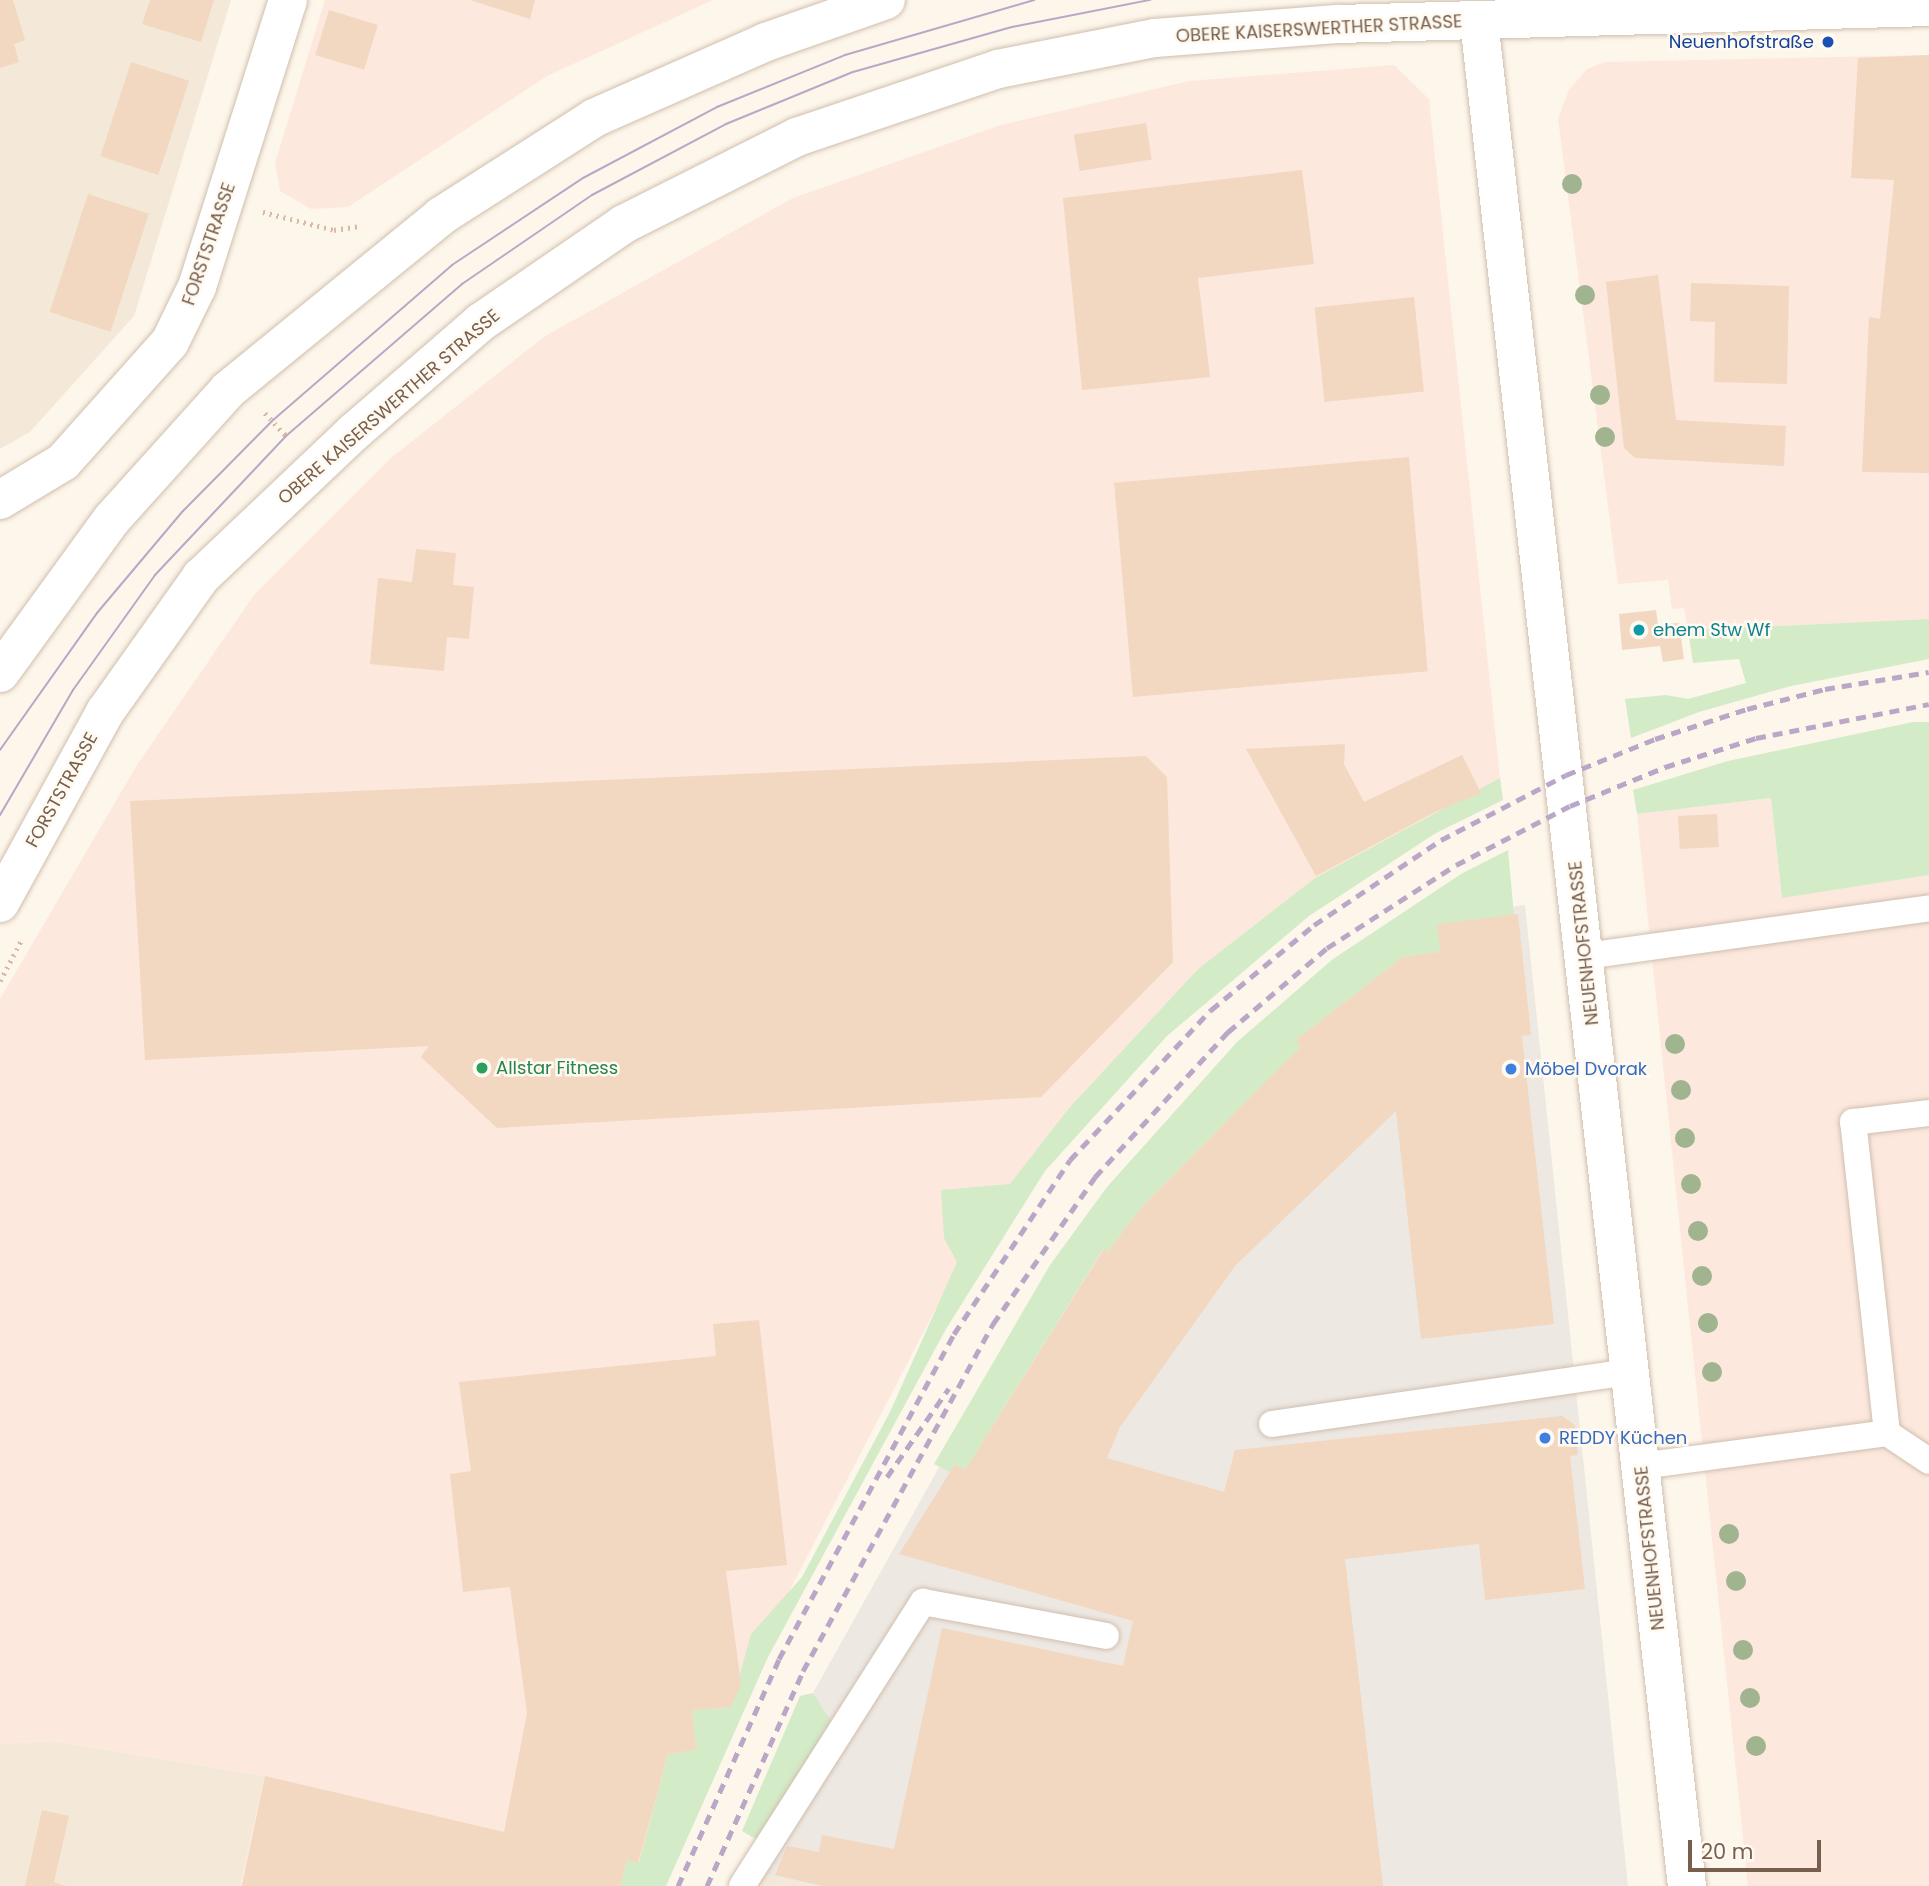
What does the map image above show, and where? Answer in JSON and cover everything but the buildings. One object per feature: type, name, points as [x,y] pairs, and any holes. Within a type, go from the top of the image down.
[{"type":"street","name":"FORSTSTRASSE","points":[[0,500],[63,462],[170,342],[197,287],[288,0]]},
{"type":"street","points":[[3,660],[112,519],[228,390],[441,216],[594,118],[766,42],[886,0]]},
{"type":"street","name":"OBERE KAISERSWERTHER STRASSE","points":[[201,577],[324,460],[481,322],[624,224],[797,137],[998,69],[1155,38],[1479,10],[1929,7]]},
{"type":"street","name":"NEUENHOFSTRASSE","points":[[1479,10],[1687,1886]]},
{"type":"street","name":"FORSTSTRASSE","points":[[0,903],[105,712],[201,577]]},
{"type":"lane","points":[[1585,956],[1929,908]]},
{"type":"lane","points":[[1886,1433],[1853,1122],[1929,1113]]},
{"type":"lane","points":[[1272,1424],[1630,1372]]},
{"type":"lane","points":[[1641,1465],[1886,1433],[1929,1461]]},
{"type":"lane","points":[[742,1886],[923,1602],[1106,1636]]},
{"type":"path","points":[[225,201],[334,230],[370,225]]},
{"type":"path","points":[[259,407],[292,443]]},
{"type":"path","points":[[0,981],[23,936]]},
{"type":"shaded area","points":[[0,0],[231,0],[134,316],[30,432],[0,449]]},
{"type":"shaded area","points":[[325,0],[713,0],[547,76],[348,207],[311,209],[280,191],[275,163]]},
{"type":"shaded area","points":[[1929,55],[1929,619],[1688,630],[1684,608],[1672,609],[1668,580],[1618,584],[1558,118],[1569,90],[1587,69],[1605,62]]},
{"type":"shaded area","points":[[1394,65],[1429,99],[1500,778],[1315,878],[1198,969],[1069,1108],[998,1201],[936,1308],[741,1684],[648,1886],[240,1886],[265,1776],[54,1741],[0,1744],[0,999],[137,765],[254,595],[391,458],[545,336],[793,198],[1001,125],[1189,81]]},
{"type":"shaded area","points":[[1771,798],[1782,897],[1929,875],[1929,1886],[1748,1886],[1637,814]]},
{"type":"shaded area","points":[[1525,905],[1628,1886],[816,1886],[741,1870],[830,1721],[813,1693],[942,1462],[957,1469],[1053,1296],[1259,1064],[1431,917]]},
{"type":"shaded area","points":[[54,1741],[265,1776],[240,1886],[0,1886],[0,1744]]},
{"type":"shaded area","points":[[741,1870],[816,1886],[734,1886]]},
{"type":"green space","points":[[1929,619],[1929,659],[1791,686],[1699,712],[1631,738],[1625,699],[1666,695],[1688,699],[1746,683],[1739,659],[1693,663],[1688,630]]},
{"type":"green space","points":[[1913,722],[1929,722],[1929,875],[1782,898],[1771,798],[1637,814],[1633,790],[1728,761]]},
{"type":"green space","points":[[1500,778],[1503,800],[1436,833],[1309,916],[1167,1036],[1045,1171],[946,1329],[768,1657],[666,1886],[620,1886],[627,1859],[639,1862],[668,1754],[696,1750],[692,1710],[731,1707],[751,1634],[802,1577],[890,1412],[957,1262],[944,1238],[941,1190],[1010,1184],[1069,1108],[1198,969],[1315,878]]},
{"type":"green space","points":[[1508,850],[1514,915],[1437,924],[1440,952],[1403,957],[1297,1039],[1301,1046],[1139,1210],[1108,1252],[1103,1249],[965,1470],[955,1464],[950,1472],[934,1464],[1050,1265],[1107,1187],[1237,1042],[1333,959],[1461,874]]},
{"type":"green space","points":[[813,1693],[831,1721],[759,1841],[742,1831],[800,1696]]},
{"type":"tram line","points":[[0,750],[97,613],[183,511],[272,421],[452,265],[583,178],[717,107],[845,55],[1034,0]]},
{"type":"tram line","points":[[0,815],[73,690],[155,575],[286,436],[462,284],[592,195],[726,124],[853,72],[1012,27],[1150,0]]},
{"type":"railway","points":[[678,1886],[779,1659],[954,1334],[1070,1160],[1211,1010],[1314,925],[1441,840],[1566,775],[1655,739],[1747,709],[1825,689],[1929,672]]},
{"type":"railway","points":[[707,1886],[803,1671],[993,1324],[1095,1177],[1228,1032],[1327,948],[1456,865],[1570,806],[1665,767],[1756,738],[1929,704]]},
{"type":"railway","points":[[887,1477],[949,1388]]},
{"type":"place","name":"Neuenhofstraße","points":[[1828,42]]},
{"type":"place","name":"ehem Stw Wf","points":[[1639,630]]},
{"type":"place","name":"Allstar Fitness","points":[[482,1068]]},
{"type":"place","name":"Möbel Dvorak","points":[[1511,1069]]},
{"type":"place","name":"REDDY Küchen","points":[[1545,1438]]}]
